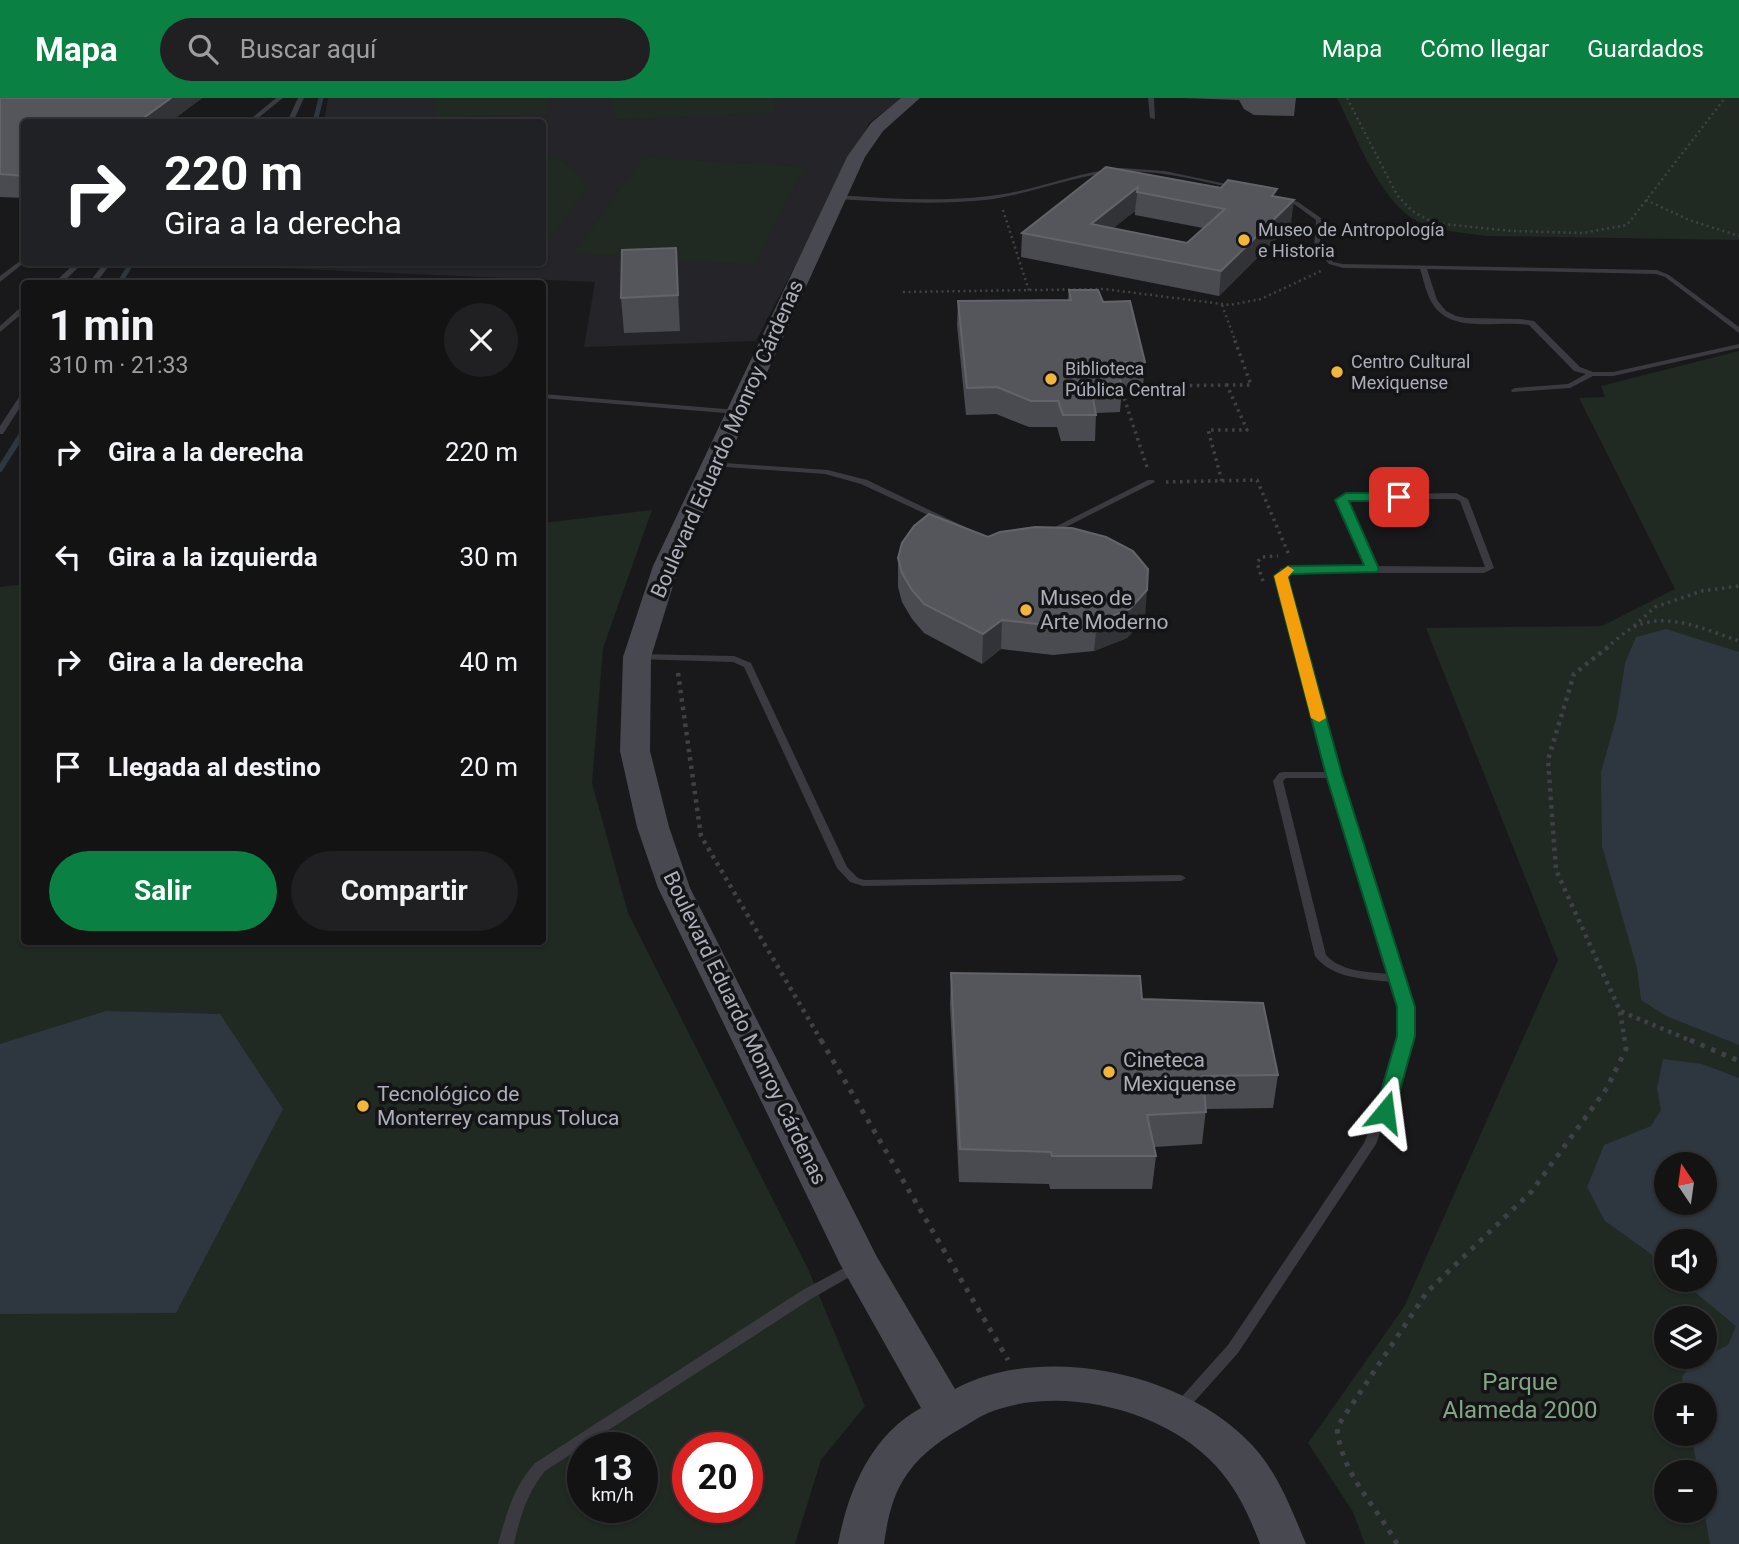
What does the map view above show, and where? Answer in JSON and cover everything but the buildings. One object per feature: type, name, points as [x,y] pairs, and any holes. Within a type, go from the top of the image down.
[{"type":"main road","name":"Boulevard Eduardo Monroy Cárdenas","points":[[911,98],[877,128],[856,157],[666,566],[637,659],[635,751],[653,827],[674,888],[860,1264],[946,1412]]},
{"type":"main road","points":[[861,1544],[866,1510],[884,1471],[911,1438],[946,1412],[983,1395],[1023,1385],[1062,1383],[1101,1386],[1140,1396],[1177,1412],[1220,1441],[1254,1478],[1278,1523],[1283,1544]]},
{"type":"lane","points":[[254,119],[280,98]]},
{"type":"lane","points":[[291,119],[301,98]]},
{"type":"lane","points":[[1151,98],[1153,118]]},
{"type":"lane","points":[[836,197],[907,200],[998,196],[1106,171],[1135,170],[1209,181],[1277,196],[1306,208],[1319,219],[1317,247],[1334,265],[1657,272],[1667,276],[1739,331]]},
{"type":"lane","points":[[0,280],[21,262]]},
{"type":"lane","points":[[61,280],[76,266]]},
{"type":"lane","points":[[94,280],[106,266]]},
{"type":"lane","points":[[1423,267],[1436,304],[1449,317],[1462,321],[1531,323],[1577,369],[1592,374],[1613,374],[1739,346]]},
{"type":"lane","points":[[0,330],[21,312]]},
{"type":"lane","points":[[1515,390],[1570,386],[1592,374]]},
{"type":"lane","points":[[546,396],[737,412]]},
{"type":"lane","points":[[0,432],[21,400]]},
{"type":"lane","points":[[713,464],[825,472],[864,482],[976,534]]},
{"type":"lane","points":[[1035,539],[1152,482]]},
{"type":"lane","points":[[1177,1412],[1233,1349],[1370,1144],[1385,1112],[1406,1036],[1406,1007],[1334,775],[1281,573],[1295,569],[1431,570],[1490,568],[1464,499],[1455,496],[1346,497],[1342,500],[1373,569]]},
{"type":"lane","points":[[637,659],[734,659],[748,664],[842,868],[854,880],[863,883],[1181,878]]},
{"type":"lane","points":[[1334,775],[1283,775],[1278,781],[1321,956],[1336,970],[1398,979]]},
{"type":"lane","points":[[506,1544],[517,1499],[527,1480],[540,1467],[794,1303],[860,1264]]},
{"type":"path","points":[[1347,98],[1397,195],[1412,211],[1434,223],[1512,231],[1583,233],[1627,225],[1726,98]]},
{"type":"path","points":[[998,196],[1029,291]]},
{"type":"path","points":[[1646,200],[1689,220],[1739,236]]},
{"type":"path","points":[[903,292],[1104,289],[1198,299],[1210,305],[1247,305],[1334,265]]},
{"type":"path","points":[[1222,305],[1251,385],[1154,386],[1155,392],[1122,392],[1152,482],[1257,480],[1289,556]]},
{"type":"path","points":[[1222,481],[1209,430],[1247,430],[1227,385]]},
{"type":"path","points":[[1397,1544],[1343,1462],[1336,1443],[1337,1427],[1427,1292],[1531,1192],[1607,1088],[1626,1049],[1619,1011],[1556,870],[1548,761],[1574,674],[1655,607],[1702,591],[1739,586]]},
{"type":"path","points":[[1633,627],[1681,621],[1739,641]]},
{"type":"path","points":[[637,659],[667,658],[677,663],[701,836],[1023,1385]]},
{"type":"path","points":[[1619,1011],[1739,1061]]},
{"type":"shaded area","points":[[328,98],[902,98],[869,123],[756,341],[584,347],[595,282],[232,266],[546,266],[546,119],[324,119]]},
{"type":"shaded area","points":[[1666,629],[1739,652],[1739,1045],[1666,1016],[1641,1000],[1637,968],[1602,846],[1601,772],[1617,715],[1625,663],[1636,637]]},
{"type":"shaded area","points":[[106,1011],[220,1014],[283,1109],[176,1313],[0,1314],[0,1044]]},
{"type":"shaded area","points":[[1663,1059],[1702,1064],[1739,1078],[1739,1544],[1710,1544],[1706,1523],[1717,1523],[1717,1460],[1696,1460],[1693,1446],[1717,1446],[1717,1383],[1683,1383],[1682,1376],[1689,1369],[1717,1369],[1717,1350],[1728,1345],[1736,1326],[1717,1310],[1717,1306],[1712,1306],[1695,1292],[1717,1292],[1717,1229],[1654,1229],[1654,1257],[1605,1221],[1587,1187],[1604,1145],[1651,1126],[1661,1110],[1657,1088]]},
{"type":"green space","points":[[436,98],[548,98],[549,114],[435,118]]},
{"type":"green space","points":[[612,98],[772,98],[776,112],[615,120]]},
{"type":"green space","points":[[1337,98],[1739,98],[1739,240],[1487,236],[1433,227],[1417,221],[1391,199],[1370,166]]},
{"type":"green space","points":[[546,154],[568,165],[588,186],[546,244]]},
{"type":"green space","points":[[643,157],[805,167],[754,265],[574,253]]},
{"type":"green space","name":"Parque Alameda 2000","points":[[1739,351],[1739,1544],[1365,1544],[1353,1512],[1308,1443],[1404,1307],[1558,960],[1426,628],[1602,626],[1675,589],[1579,398],[1605,397],[1601,386]]},
{"type":"green space","name":"Tecnológico de Monterrey campus Toluca","points":[[652,510],[603,648],[592,783],[628,913],[809,1271],[865,1406],[821,1460],[795,1544],[0,1544],[0,587],[21,584],[21,945],[546,945],[546,523]]},
{"type":"waterway","points":[[316,119],[321,98]]},
{"type":"waterway","points":[[121,280],[130,266]]},
{"type":"waterway","points":[[0,469],[21,436]]},
{"type":"slow traffic","points":[[1288,570],[1283,571],[1281,576],[1319,718]]},
{"type":"place","name":"Museo de Antropología e Historia","points":[[1244,240]]},
{"type":"place","name":"Centro Cultural Mexiquense","points":[[1337,372]]},
{"type":"place","name":"Biblioteca Pública Central","points":[[1051,379]]},
{"type":"place","name":"Museo de Arte Moderno","points":[[1026,610]]},
{"type":"place","name":"Cineteca Mexiquense","points":[[1109,1072]]},
{"type":"place","name":"Tecnológico de Monterrey campus Toluca","points":[[363,1106]]},
{"type":"route","points":[[1385,1112],[1406,1036],[1406,1007],[1334,775],[1281,573],[1288,570],[1373,569],[1342,500],[1346,497],[1399,497]]}]
